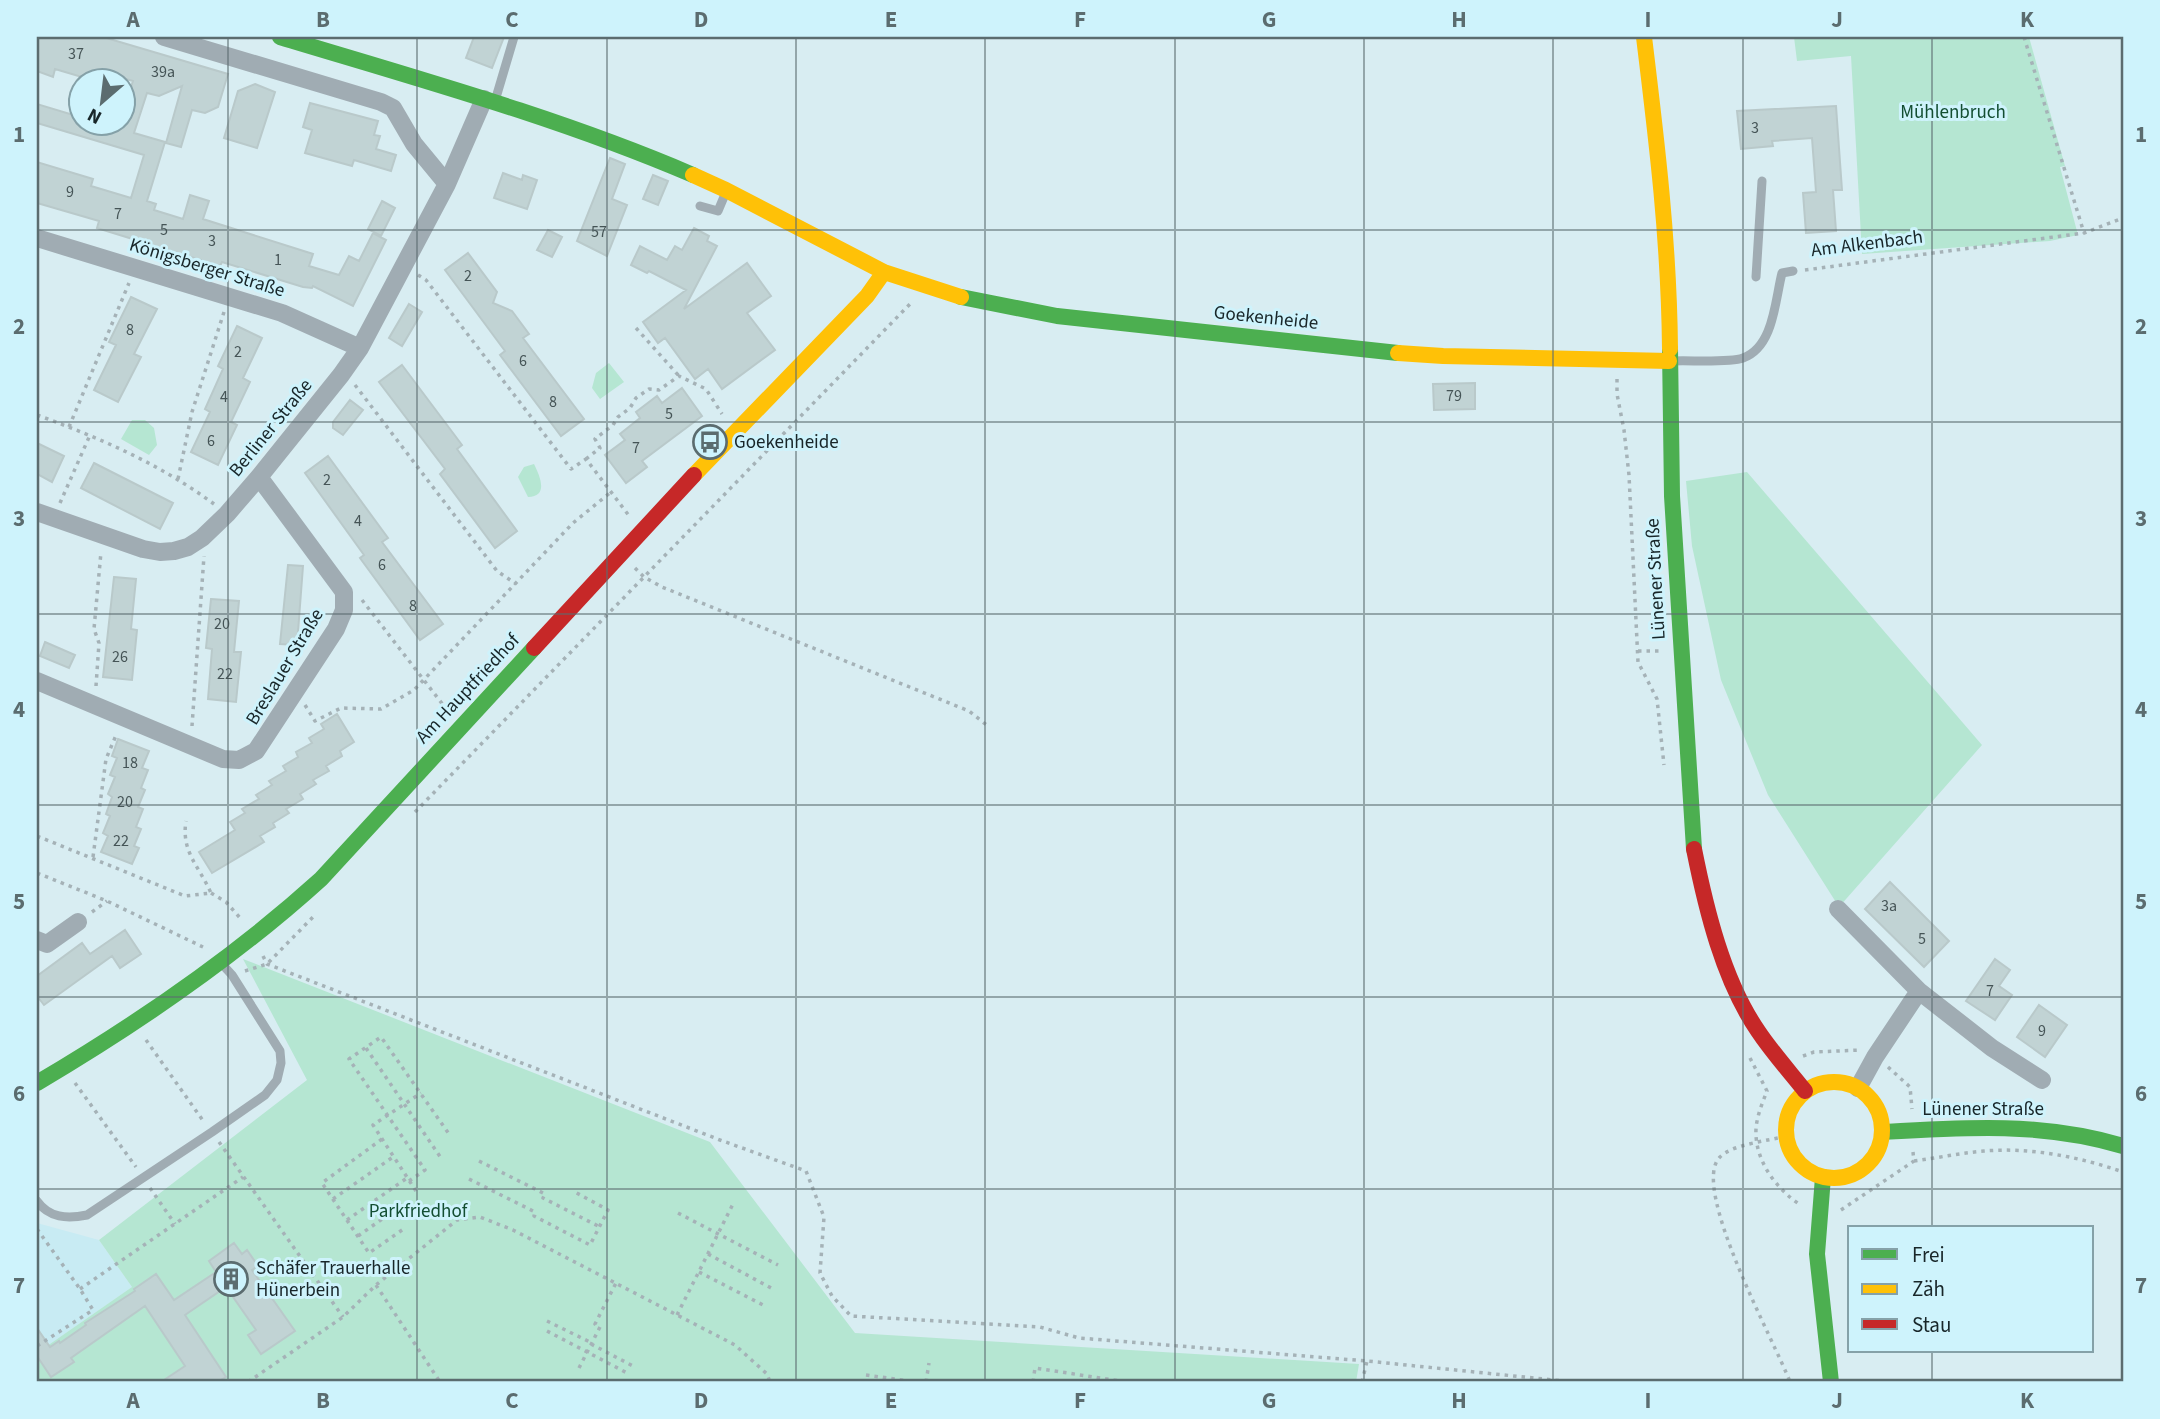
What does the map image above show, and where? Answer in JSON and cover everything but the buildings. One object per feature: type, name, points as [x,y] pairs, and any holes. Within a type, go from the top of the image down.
[{"type":"main road","name":"Goekenheide","points":[[280,37],[489,101],[634,150],[726,190],[884,272],[984,303],[1035,313],[1361,350],[1443,356],[1669,361]]},
{"type":"main road","name":"Lünener Straße","points":[[1644,37],[1664,204],[1669,274],[1672,496],[1692,836],[1708,917],[1737,992],[1757,1030],[1805,1091]]},
{"type":"main road","name":"Am Hauptfriedhof","points":[[37,1083],[253,939],[321,879],[642,532],[867,296],[884,272]]},
{"type":"main road","points":[[1837,1082],[1858,1088],[1874,1102],[1879,1111],[1883,1132],[1877,1152],[1864,1168],[1844,1177],[1814,1174],[1793,1155],[1786,1136],[1788,1116],[1798,1098],[1815,1086],[1837,1082]]},
{"type":"main road","name":"Lünener Straße","points":[[1883,1132],[2011,1126],[2072,1132],[2123,1146]]},
{"type":"main road","points":[[1823,1177],[1817,1254],[1831,1382]]},
{"type":"street","points":[[164,37],[381,102],[393,108],[414,144],[447,184]]},
{"type":"street","name":"Berliner Straße","points":[[45,515],[102,536],[160,552],[188,547],[202,538],[259,477],[360,348],[489,101]]},
{"type":"street","name":"Königsberger Straße","points":[[37,238],[282,313],[360,348]]},
{"type":"street","name":"Breslauer Straße","points":[[37,681],[223,759],[231,761],[247,757],[264,742],[336,629],[344,610],[344,592],[259,477]]},
{"type":"street","name":"Lünener Straße","points":[[1838,909],[1919,991],[1992,1048],[2042,1080]]},
{"type":"street","points":[[37,940],[47,944],[78,922]]},
{"type":"street","points":[[1858,1088],[1875,1057],[1919,991]]},
{"type":"lane","points":[[489,101],[514,37]]},
{"type":"lane","points":[[1756,277],[1762,181]]},
{"type":"lane","points":[[700,206],[718,211],[726,190]]},
{"type":"lane","name":"Am Alkenbach","points":[[1669,361],[1742,358],[1760,348],[1768,331],[1782,273],[1793,271]]},
{"type":"lane","points":[[37,1201],[48,1212],[57,1216],[66,1218],[87,1215],[212,1132],[265,1095],[272,1087],[280,1072],[280,1051],[232,975],[220,962]]},
{"type":"path","points":[[2024,37],[2084,233]]},
{"type":"path","name":"Am Alkenbach","points":[[1793,271],[2084,233],[2123,218]]},
{"type":"path","points":[[404,266],[426,280],[570,469],[600,448],[595,439],[630,408],[635,398],[649,389],[659,390],[679,376]]},
{"type":"path","points":[[69,427],[135,268]]},
{"type":"path","points":[[412,815],[911,304],[924,286]]},
{"type":"path","points":[[178,479],[192,412],[229,296]]},
{"type":"path","points":[[636,328],[679,376],[706,389],[734,434]]},
{"type":"path","points":[[341,375],[358,387],[498,571],[516,584]]},
{"type":"path","points":[[37,415],[109,442],[178,479],[227,514]]},
{"type":"path","points":[[45,515],[90,435]]},
{"type":"path","points":[[586,459],[642,532]]},
{"type":"path","points":[[295,694],[315,721],[341,708],[381,709],[414,690],[573,523],[611,492]]},
{"type":"path","points":[[95,706],[99,643],[94,629],[102,536]]},
{"type":"path","points":[[190,746],[205,560],[202,538]]},
{"type":"path","points":[[644,577],[662,587],[969,711],[989,727]]},
{"type":"path","points":[[344,592],[361,599],[461,727]]},
{"type":"path","points":[[93,857],[106,759],[123,718]]},
{"type":"path","points":[[186,821],[183,836],[189,854],[211,893],[237,912],[253,939]]},
{"type":"path","points":[[37,836],[185,896],[211,893]]},
{"type":"path","points":[[37,873],[107,901],[203,947],[214,953],[220,962]]},
{"type":"path","points":[[232,975],[267,964],[318,913]]},
{"type":"path","points":[[267,964],[806,1171],[824,1217],[820,1273],[832,1296],[851,1316],[1040,1327],[1079,1338],[1367,1361],[1573,1382]]},
{"type":"path","points":[[133,1021],[343,1317]]},
{"type":"path","points":[[347,1220],[425,1170],[349,1059],[381,1037],[449,1134]]},
{"type":"path","points":[[366,1048],[441,1158]]},
{"type":"path","points":[[1914,1161],[1910,1087],[1875,1057],[1854,1049],[1814,1052],[1787,1068],[1767,1091],[1756,1132],[1757,1143],[1769,1172],[1783,1193],[1800,1204],[1842,1210],[1914,1161],[1986,1151],[2039,1153],[2098,1163],[2123,1171]]},
{"type":"path","points":[[63,1068],[99,1113],[175,1224]]},
{"type":"path","points":[[416,1191],[373,1125],[421,1093]]},
{"type":"path","points":[[1786,1136],[1730,1150],[1718,1158],[1712,1175],[1731,1253],[1790,1382]]},
{"type":"path","points":[[382,1139],[322,1183],[369,1253],[405,1228]]},
{"type":"path","points":[[333,1199],[393,1157]]},
{"type":"path","points":[[478,1161],[545,1194],[543,1198],[600,1227]]},
{"type":"path","points":[[80,1289],[243,1177]]},
{"type":"path","points":[[469,1179],[535,1212],[534,1216],[590,1245],[608,1210],[575,1192]]},
{"type":"path","points":[[677,1315],[734,1202]]},
{"type":"path","points":[[358,1236],[405,1203]]},
{"type":"path","points":[[678,1213],[778,1265]]},
{"type":"path","points":[[248,1382],[343,1317],[376,1285],[457,1220],[480,1217],[513,1230],[735,1346],[767,1374],[770,1382]]},
{"type":"path","points":[[37,1229],[93,1310],[37,1346]]},
{"type":"path","points":[[708,1254],[773,1289]]},
{"type":"path","points":[[699,1272],[765,1306]]},
{"type":"path","points":[[579,1368],[600,1327],[595,1324],[616,1283]]},
{"type":"path","points":[[376,1285],[440,1382]]},
{"type":"path","points":[[547,1321],[633,1366]]},
{"type":"path","points":[[547,1331],[629,1374]]},
{"type":"path","points":[[1362,1382],[1367,1361]]},
{"type":"path","points":[[926,1382],[929,1363]]},
{"type":"path","points":[[1032,1382],[1035,1368],[1126,1382]]},
{"type":"path","points":[[866,1375],[916,1382]]},
{"type":"shaded area","points":[[37,1223],[99,1240],[132,1287],[37,1353]]},
{"type":"green space","name":"Mühlenbruch","points":[[1794,37],[2029,37],[2065,166],[2060,167],[2078,235],[2050,241],[1862,254],[1851,56],[1797,61]]},
{"type":"green space","points":[[609,363],[624,382],[600,399],[592,388],[596,373]]},
{"type":"green space","points":[[132,420],[145,420],[154,428],[157,445],[149,455],[121,439]]},
{"type":"green space","points":[[534,464],[541,490],[539,494],[528,497],[518,477],[524,467]]},
{"type":"green space","points":[[1747,472],[1982,745],[1839,907],[1768,795],[1721,680],[1692,546],[1686,481]]},
{"type":"green space","name":"Parkfriedhof","points":[[243,959],[710,1142],[855,1333],[1359,1364],[1356,1382],[37,1382],[37,1353],[132,1287],[99,1240],[307,1080]]},
{"type":"traffic: fast","points":[[280,37],[541,117],[693,175]]},
{"type":"traffic: fast","points":[[961,297],[1057,316],[1398,353]]},
{"type":"traffic: fast","points":[[1670,349],[1672,496],[1694,849]]},
{"type":"traffic: fast","points":[[37,1083],[184,988],[288,908],[321,879],[534,648]]},
{"type":"traffic: fast","points":[[1883,1132],[2004,1128],[2063,1133],[2123,1146]]},
{"type":"traffic: fast","points":[[1823,1177],[1817,1254],[1831,1382]]},
{"type":"traffic: slow","points":[[1644,37],[1665,231],[1670,349]]},
{"type":"traffic: slow","points":[[693,175],[884,272],[961,297]]},
{"type":"traffic: slow","points":[[694,475],[867,296],[884,272]]},
{"type":"traffic: slow","points":[[1398,353],[1669,361]]},
{"type":"traffic: slow","points":[[1834,1082],[1852,1086],[1868,1096],[1878,1112],[1882,1130],[1878,1148],[1868,1164],[1852,1174],[1834,1178],[1816,1174],[1800,1164],[1790,1148],[1786,1130],[1790,1112],[1800,1096],[1816,1086],[1834,1082]]},
{"type":"traffic: jam","points":[[534,648],[694,475]]},
{"type":"traffic: jam","points":[[1694,849],[1710,920],[1735,989],[1758,1031],[1805,1091]]},
{"type":"place","name":"Goekenheide","points":[[710,442]]},
{"type":"place","name":"Schäfer Trauerhalle Hünerbein","points":[[231,1279]]}]
